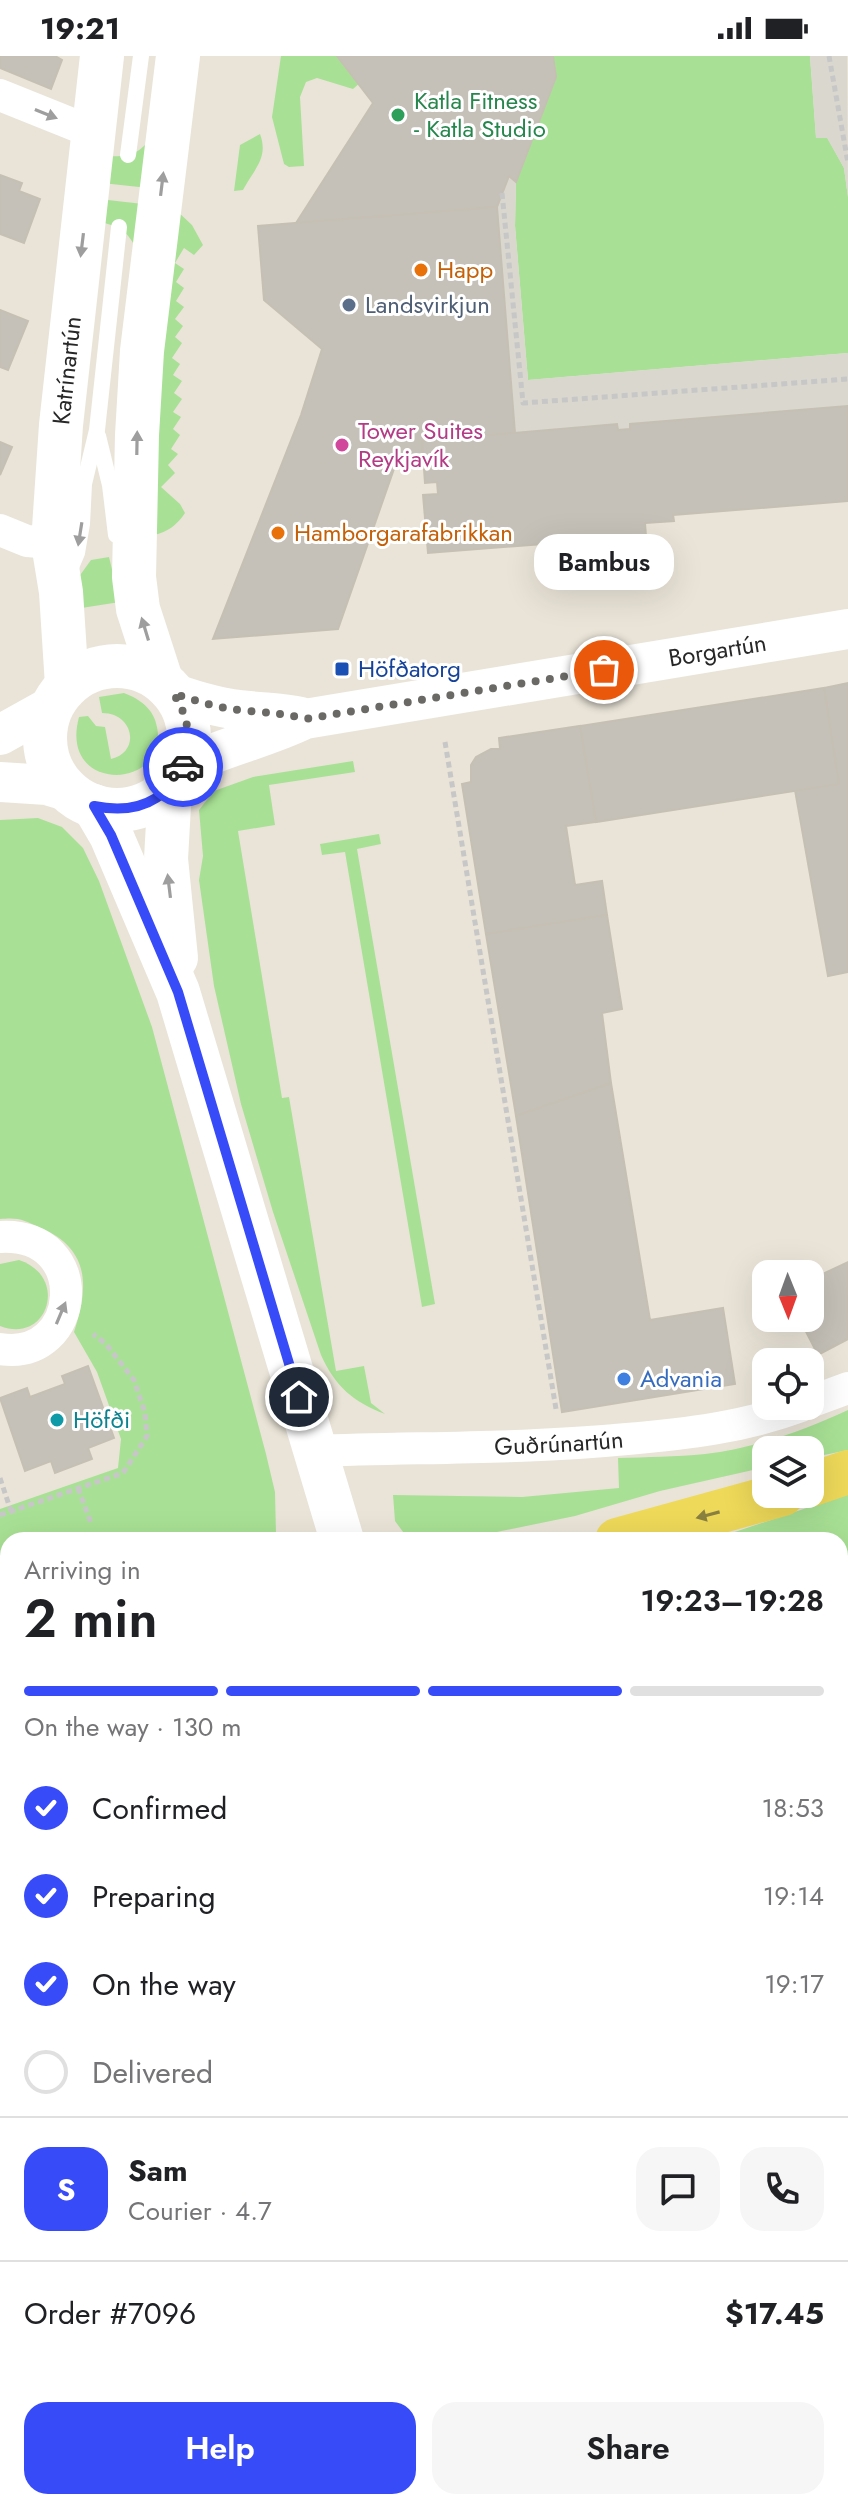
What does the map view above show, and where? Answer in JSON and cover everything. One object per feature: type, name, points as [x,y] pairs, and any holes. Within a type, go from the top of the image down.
[{"type":"main road","name":"Katrínartún","points":[[60,696],[61,592],[53,543],[61,425],[88,191],[110,144],[102,56]]},
{"type":"main road","points":[[178,56],[142,351],[134,577],[138,609],[167,686],[184,709],[189,728],[189,747],[177,777],[166,859],[178,992]]},
{"type":"main road","name":"Borgartún","points":[[60,696],[84,674],[113,666],[143,670],[167,686]]},
{"type":"main road","points":[[60,696],[46,728],[46,751],[53,772],[111,835],[178,992],[340,1532]]},
{"type":"main road","name":"Borgartún","points":[[80,798],[114,810],[134,808],[154,800],[177,777]]},
{"type":"main road","points":[[824,1480],[848,1472]]},
{"type":"main road","points":[[646,1532],[752,1503]]},
{"type":"street","points":[[0,95],[110,144]]},
{"type":"street","points":[[0,530],[27,541],[53,543]]},
{"type":"street","name":"Borgartún","points":[[177,777],[216,750],[305,719],[848,629]]},
{"type":"street","name":"Borgartún","points":[[167,686],[199,702],[224,708],[283,713],[305,719]]},
{"type":"street","name":"Borgartún","points":[[0,735],[60,696]]},
{"type":"street","name":"Borgartún","points":[[0,782],[37,783],[80,798]]},
{"type":"street","points":[[0,1237],[18,1236],[35,1241],[50,1252],[61,1267],[67,1284],[64,1311],[52,1332],[38,1343],[21,1349],[0,1349]]},
{"type":"street","points":[[824,1397],[848,1388]]},
{"type":"street","name":"Guðrúnartún","points":[[315,1451],[570,1444],[688,1433],[753,1420]]},
{"type":"lane","points":[[110,144],[141,56]]},
{"type":"lane","points":[[61,592],[77,553],[84,484],[97,430],[119,227]]},
{"type":"lane","points":[[97,430],[110,485],[117,545],[134,577]]},
{"type":"path","points":[[829,56],[848,163]]},
{"type":"path","points":[[502,193],[523,403],[848,379]]},
{"type":"path","points":[[445,742],[558,1418]]},
{"type":"path","points":[[0,1515],[123,1473],[147,1436],[145,1413],[137,1388],[124,1366],[106,1344],[64,1311]]},
{"type":"path","points":[[0,1478],[11,1511]]},
{"type":"path","points":[[78,1488],[91,1523]]},
{"type":"green space","points":[[281,56],[349,56],[362,81],[353,89],[317,78],[306,82],[300,97],[304,166],[289,167],[284,164],[272,117]]},
{"type":"green space","points":[[553,56],[810,56],[816,137],[827,137],[844,168],[848,197],[848,353],[528,380],[515,226],[516,182],[556,77]]},
{"type":"green space","points":[[260,134],[263,150],[259,163],[243,190],[234,191],[240,145]]},
{"type":"green space","points":[[151,138],[156,184],[139,187],[102,183],[107,156],[132,154]]},
{"type":"green space","points":[[99,199],[152,205],[137,251],[122,230],[98,222]]},
{"type":"green space","points":[[177,211],[192,225],[203,245],[194,255],[184,248],[175,263],[184,269],[176,282],[184,288],[176,301],[184,307],[175,319],[183,326],[175,337],[182,343],[172,358],[180,364],[173,375],[182,381],[174,393],[182,399],[173,412],[181,417],[173,429],[180,435],[171,449],[178,454],[168,465],[175,473],[161,487],[180,504],[185,513],[172,527],[153,535],[149,454]]},
{"type":"green space","points":[[109,557],[120,602],[75,609],[78,578],[91,560]]},
{"type":"green space","points":[[124,693],[141,702],[153,715],[157,727],[157,748],[147,763],[132,772],[115,775],[98,771],[84,760],[77,742],[79,717],[88,716],[96,726],[105,727],[111,759],[121,755],[127,749],[130,733],[121,719],[102,713],[99,697]]},
{"type":"green space","points":[[353,761],[355,772],[269,785],[275,825],[238,831],[282,1098],[289,1097],[336,1371],[364,1366],[371,1403],[385,1414],[346,1392],[332,1376],[321,1355],[241,1104],[214,986],[199,880],[203,856],[199,810],[214,791],[253,777]]},
{"type":"green space","points":[[38,818],[62,827],[83,848],[99,881],[152,1027],[266,1454],[275,1492],[276,1532],[0,1532],[0,1509],[118,1468],[121,1439],[97,1372],[74,1332],[83,1285],[77,1258],[57,1237],[41,1228],[12,1218],[0,1219],[0,820]]},
{"type":"green space","points":[[379,834],[381,844],[357,849],[435,1304],[422,1307],[345,852],[322,855],[320,844]]},
{"type":"green space","points":[[19,1260],[35,1268],[44,1280],[48,1293],[40,1318],[30,1326],[16,1329],[0,1326],[0,1264]]},
{"type":"green space","points":[[848,1410],[848,1450],[824,1455],[824,1436],[783,1436]]},
{"type":"green space","points":[[752,1445],[752,1470],[660,1491],[575,1516],[497,1532],[403,1532],[395,1521],[393,1495],[522,1497],[619,1488],[618,1458],[694,1455]]},
{"type":"green space","points":[[848,1494],[848,1532],[735,1532],[806,1508],[824,1508],[824,1502]]},
{"type":"shaded area","points":[[810,56],[847,56],[848,197],[844,168],[827,138],[816,138]]},
{"type":"shaded area","points":[[509,176],[516,182],[515,226],[528,380],[848,353],[848,406],[631,424],[630,429],[618,430],[617,425],[515,433],[497,207]]},
{"type":"building","points":[[0,56],[55,56],[62,60],[51,89],[0,68]]},
{"type":"building","points":[[337,56],[553,56],[556,77],[516,182],[509,176],[497,207],[296,223],[373,103]]},
{"type":"building","points":[[0,175],[22,183],[19,191],[40,199],[24,243],[0,234]]},
{"type":"building","points":[[497,207],[515,433],[422,441],[423,459],[395,466],[338,629],[213,639],[301,415],[322,349],[264,300],[258,226]]},
{"type":"building","points":[[0,310],[28,321],[8,370],[0,367]]},
{"type":"building","points":[[848,406],[848,501],[673,515],[674,521],[645,523],[646,536],[428,553],[423,495],[438,494],[437,482],[425,483],[422,441],[617,424],[618,430],[630,429],[630,424]]},
{"type":"building","points":[[0,442],[12,447],[0,475]]},
{"type":"building","points":[[848,683],[848,972],[828,976],[795,790],[839,784],[824,688]]},
{"type":"building","points":[[824,688],[839,784],[596,822],[580,726]]},
{"type":"building","points":[[580,726],[596,822],[566,826],[575,885],[602,881],[607,915],[486,934],[462,784],[471,782],[471,765],[476,757],[491,749],[500,749],[499,738]]},
{"type":"building","points":[[607,915],[622,1009],[602,1013],[611,1083],[516,1116],[486,934]]},
{"type":"building","points":[[611,1083],[650,1320],[723,1308],[735,1384],[562,1412],[516,1116]]},
{"type":"building","points":[[848,1262],[848,1339],[824,1352],[824,1348],[814,1348],[806,1332],[824,1332],[824,1273]]},
{"type":"building","name":"Höfði","points":[[88,1366],[114,1438],[88,1448],[92,1459],[55,1473],[51,1461],[25,1471],[0,1398],[27,1388],[30,1397],[65,1384],[62,1376]]},
{"type":"way so far","points":[[183,767],[189,747],[189,728],[184,709],[173,693],[224,708],[283,713],[305,719],[604,670]]},
{"type":"place","name":"Katla Fitness - Katla Studio","points":[[398,115]]},
{"type":"place","name":"Happ","points":[[421,270]]},
{"type":"place","name":"Landsvirkjun","points":[[349,305]]},
{"type":"place","name":"Tower Suites Reykjavík","points":[[342,445]]},
{"type":"place","name":"Hamborgarafabrikkan","points":[[278,533]]},
{"type":"place","name":"Höfðatorg","points":[[342,669]]},
{"type":"place","name":"Bambus","points":[[604,670]]},
{"type":"place","name":"Advania","points":[[624,1379]]},
{"type":"place","name":"Höfði","points":[[57,1420]]},
{"type":"route","points":[[183,767],[170,788],[154,800],[134,808],[114,810],[94,806],[111,835],[178,992],[299,1397]]}]
